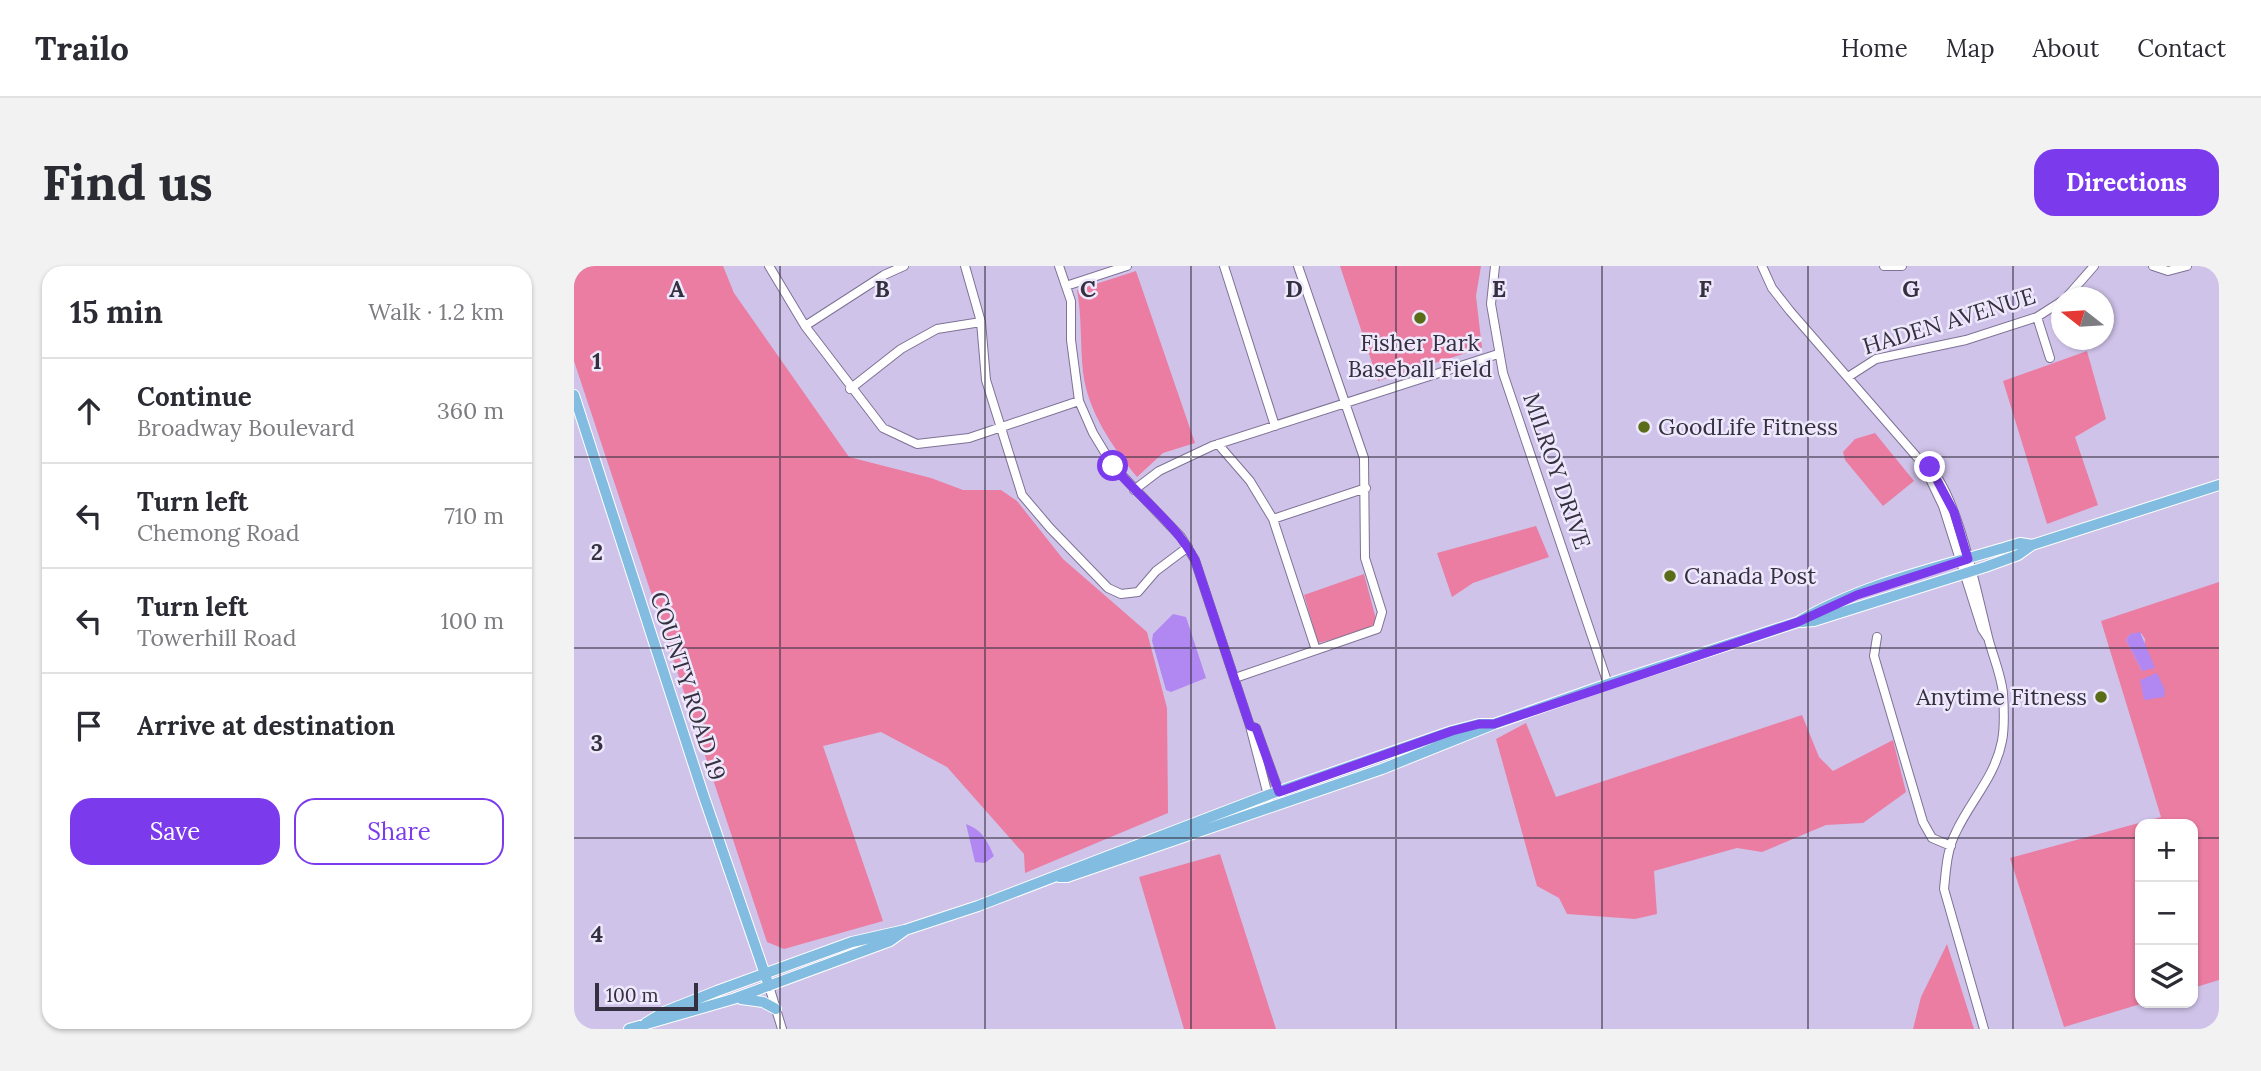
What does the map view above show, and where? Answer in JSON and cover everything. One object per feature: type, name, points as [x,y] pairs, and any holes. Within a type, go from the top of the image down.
[{"type":"main road","name":"COUNTY ROAD 19","points":[[574,396],[702,794],[769,986]]},
{"type":"main road","points":[[1798,622],[1814,621],[2018,555],[2032,545],[2219,485]]},
{"type":"main road","points":[[1059,877],[1067,877],[1435,750],[1494,724],[1608,684],[1798,622],[1866,592],[2020,543],[2032,545]]},
{"type":"main road","points":[[646,1023],[664,1012],[852,943],[905,930],[1059,877],[1078,866],[1268,795],[1452,731],[1479,724],[1494,724]]},
{"type":"main road","points":[[629,1029],[733,999],[890,942],[905,930]]},
{"type":"main road","points":[[733,999],[750,999],[776,1009]]},
{"type":"street","points":[[769,266],[805,326],[850,389],[883,428],[918,444],[956,440],[1079,401]]},
{"type":"street","points":[[805,326],[884,275],[904,266]]},
{"type":"street","points":[[965,266],[981,322],[986,380],[1023,495],[1050,528],[1108,587],[1121,594],[1138,592],[1156,571],[1188,547]]},
{"type":"street","points":[[1059,266],[1071,301],[1072,353],[1079,401],[1106,455],[1134,490],[1188,547],[1235,678],[1271,807]]},
{"type":"street","points":[[1066,286],[1127,266]]},
{"type":"street","points":[[1224,266],[1275,426]]},
{"type":"street","points":[[1235,678],[1377,629],[1382,612],[1365,558],[1364,458],[1298,266]]},
{"type":"street","name":"MILROY DRIVE","points":[[1495,266],[1491,303],[1498,354],[1608,684]]},
{"type":"street","points":[[1762,266],[1772,288],[1790,311],[1923,464],[1964,560],[1982,629],[1988,638],[2003,693],[2003,737],[1989,779],[1956,831],[1944,889],[1984,1029]]},
{"type":"street","points":[[1884,266],[1902,266]]},
{"type":"street","name":"HADEN AVENUE","points":[[2076,287],[2094,266]]},
{"type":"street","points":[[2154,266],[2168,271],[2187,266]]},
{"type":"street","name":"HADEN AVENUE","points":[[1848,377],[1876,359],[1897,352],[1966,340],[2037,317],[2051,308]]},
{"type":"street","points":[[2037,317],[2050,358]]},
{"type":"street","points":[[850,389],[901,349],[937,329],[981,322]]},
{"type":"street","points":[[1134,490],[1182,458],[1218,444],[1498,354]]},
{"type":"street","points":[[1218,444],[1250,481],[1273,519],[1316,650]]},
{"type":"street","points":[[1273,519],[1366,488]]},
{"type":"street","points":[[1877,637],[1874,656],[1923,822],[1932,838],[1951,846]]},
{"type":"street","points":[[1250,726],[1256,728],[1283,803]]},
{"type":"street","points":[[769,986],[782,1029]]},
{"type":"shaded area","points":[[574,266],[723,266],[734,293],[849,457],[931,478],[963,490],[1001,490],[1017,501],[1063,559],[1147,632],[1167,708],[1168,813],[1025,873],[1024,854],[947,767],[881,732],[823,746],[883,921],[784,949],[767,942],[574,361]]},
{"type":"shaded area","points":[[1340,266],[1481,266],[1476,296],[1482,348],[1378,381]]},
{"type":"shaded area","points":[[1136,271],[1195,443],[1163,453],[1137,477],[1110,441],[1090,401],[1083,372],[1077,290]]},
{"type":"shaded area","points":[[2087,351],[2106,419],[2075,437],[2098,505],[2047,524],[2003,381]]},
{"type":"shaded area","points":[[1875,433],[1914,481],[1883,506],[1845,460],[1843,452],[1855,439]]},
{"type":"shaded area","points":[[1536,526],[1549,557],[1473,583],[1452,597],[1437,553]]},
{"type":"shaded area","points":[[1364,574],[1377,623],[1370,630],[1318,643],[1304,595]]},
{"type":"shaded area","points":[[2219,582],[2219,980],[2198,986],[2198,819],[2154,819],[2161,817],[2101,621]],"holes":[[[2141,633],[2145,639],[2142,671],[2126,640],[2130,634]]]},
{"type":"shaded area","points":[[1173,614],[1186,617],[1206,678],[1171,692],[1166,690],[1152,641],[1153,634]]},
{"type":"shaded area","points":[[2140,632],[2155,668],[2142,671],[2126,640],[2130,634]]},
{"type":"shaded area","points":[[2157,673],[2165,690],[2164,697],[2144,700],[2140,680]]},
{"type":"shaded area","points":[[1802,715],[1819,757],[1833,771],[1893,740],[1906,792],[1863,823],[1826,825],[1762,852],[1737,848],[1654,871],[1657,914],[1635,919],[1567,914],[1559,898],[1537,886],[1496,739],[1526,723],[1556,797]]},
{"type":"shaded area","points":[[966,824],[980,833],[989,845],[994,856],[985,863],[975,862]]},
{"type":"shaded area","points":[[2135,824],[2135,1006],[2064,1027],[2010,858]]},
{"type":"shaded area","points":[[1220,854],[1276,1029],[1184,1029],[1139,877]]},
{"type":"shaded area","points":[[1947,944],[1974,1029],[1913,1029],[1921,997]]},
{"type":"place","name":"Fisher Park Baseball Field","points":[[1420,318]]},
{"type":"place","name":"GoodLife Fitness","points":[[1644,427]]},
{"type":"place","name":"Canada Post","points":[[1670,576]]},
{"type":"place","name":"Anytime Fitness","points":[[2101,697]]},
{"type":"route","points":[[1113,466],[1142,500],[1181,537],[1195,560],[1250,726],[1256,728],[1279,792],[1452,731],[1479,724],[1494,724],[1798,622],[1814,612],[1857,595],[1968,559],[1954,512],[1930,467]]}]
